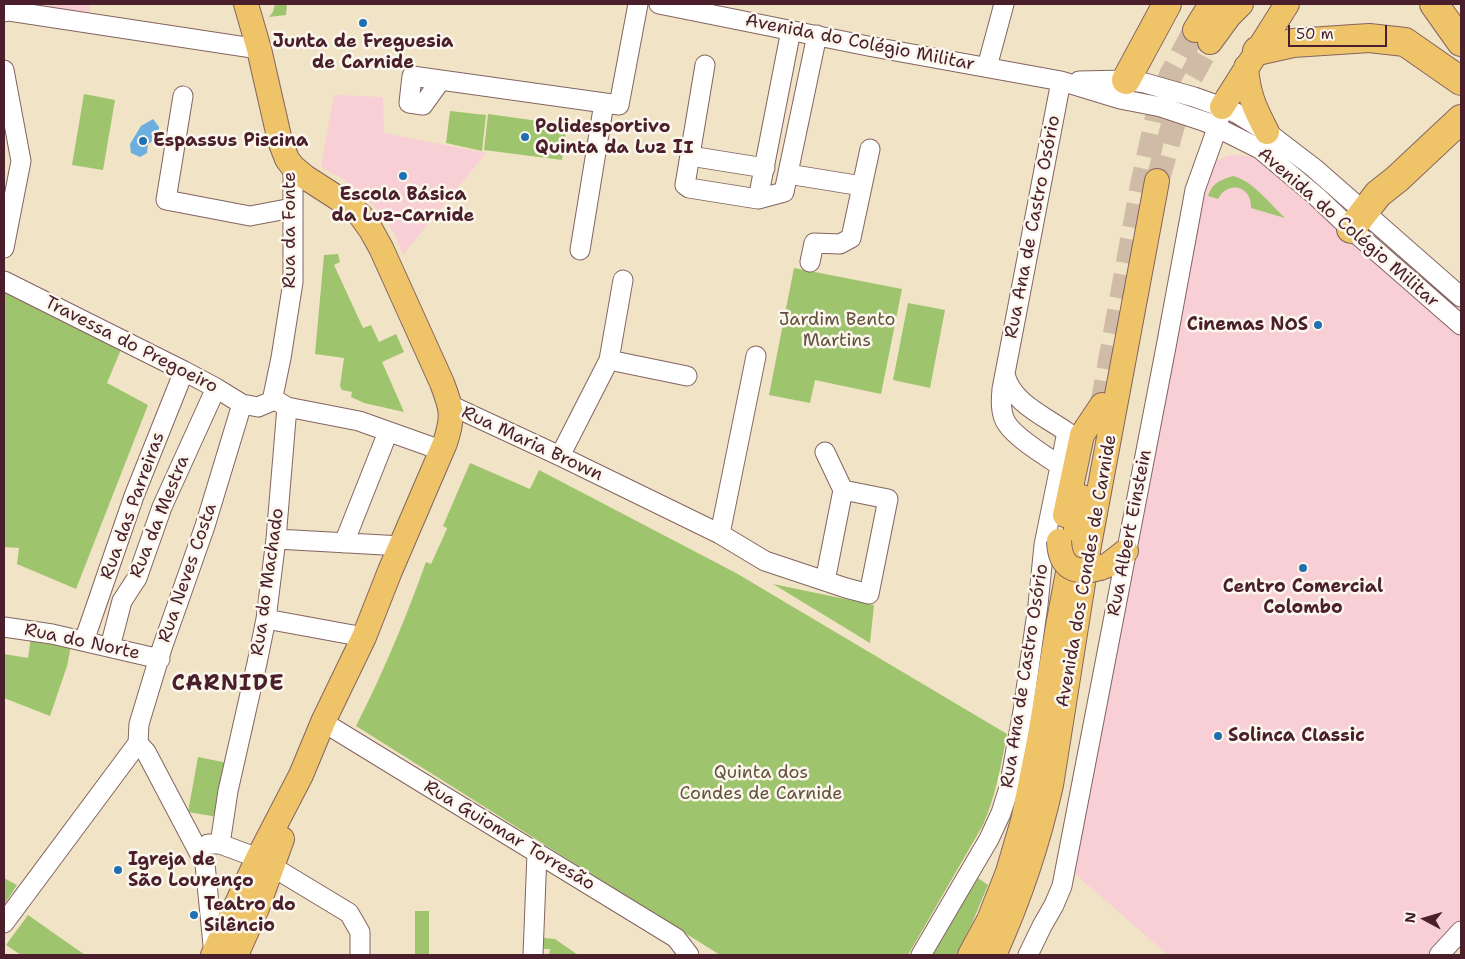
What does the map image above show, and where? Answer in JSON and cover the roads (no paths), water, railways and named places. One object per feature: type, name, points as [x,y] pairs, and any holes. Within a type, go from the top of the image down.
[{"type":"highway","points":[[1126,80],[1167,4]]},
{"type":"highway","points":[[1434,4],[1461,42]]},
{"type":"highway","points":[[1251,59],[1292,43],[1369,38],[1405,42],[1452,75]]},
{"type":"highway","points":[[1373,203],[1461,119]]},
{"type":"main road","name":"Rua da Fonte","points":[[246,4],[282,150],[293,167]]},
{"type":"main road","points":[[1211,4],[1202,36],[1229,16],[1241,4]]},
{"type":"main road","points":[[1219,117],[1251,59],[1287,4]]},
{"type":"main road","points":[[1251,59],[1247,84],[1250,97],[1267,132]]},
{"type":"main road","name":"Rua Maria Brown","points":[[293,167],[350,206],[361,216],[371,230],[442,383],[450,405]]},
{"type":"main road","name":"Avenida dos Condes de Carnide","points":[[994,955],[1029,866],[1051,785],[1088,554],[1157,181]]},
{"type":"main road","points":[[214,955],[266,862],[323,722],[364,637],[390,571],[446,443],[451,426],[452,414],[450,405]]},
{"type":"main road","name":"Avenida dos Condes de Carnide","points":[[970,955],[989,920],[1008,872],[1023,821],[1040,736],[1058,626],[1073,540],[1102,405],[1082,435],[1059,541],[1060,552],[1065,563],[1072,568],[1089,571],[1108,564],[1126,551]]},
{"type":"main road","points":[[236,955],[257,908],[266,862]]},
{"type":"street","points":[[441,80],[619,105],[638,4]]},
{"type":"street","name":"Avenida do Colégio Militar","points":[[659,4],[1060,81],[1120,99],[1161,107],[1196,118],[1219,117],[1236,113],[1267,132],[1314,168],[1373,203],[1461,297]]},
{"type":"street","points":[[987,67],[1004,4]]},
{"type":"street","points":[[4,12],[8,11],[258,49]]},
{"type":"street","points":[[758,199],[791,30]]},
{"type":"street","points":[[705,65],[685,185],[689,188],[758,199],[784,192],[817,35]]},
{"type":"street","points":[[4,70],[21,161],[4,248]]},
{"type":"street","name":"Avenida do Colégio Militar","points":[[1060,81],[1126,80],[1170,90],[1219,117],[1316,196],[1373,203],[1461,325]]},
{"type":"street","name":"Rua Ana de Castro Osório","points":[[1060,81],[1001,400],[1006,423],[1016,433],[1060,466]]},
{"type":"street","points":[[183,96],[166,200],[250,216],[292,208]]},
{"type":"street","points":[[580,250],[604,103]]},
{"type":"street","name":"Rua Albert Einstein","points":[[1028,955],[1062,886],[1166,347],[1194,190],[1219,117]]},
{"type":"street","points":[[810,262],[814,243],[840,244],[850,238],[870,148]]},
{"type":"street","points":[[690,156],[765,168]]},
{"type":"street","name":"Rua da Fonte","points":[[268,404],[281,358],[292,282],[293,167]]},
{"type":"street","points":[[788,174],[862,186]]},
{"type":"street","points":[[560,456],[609,360],[623,280]]},
{"type":"street","name":"Travessa do Pregoeiro","points":[[4,281],[216,388],[268,404]]},
{"type":"street","points":[[720,534],[756,356]]},
{"type":"street","points":[[609,360],[687,376]]},
{"type":"street","name":"Rua das Parreiras","points":[[84,641],[134,496],[184,371]]},
{"type":"street","name":"Rua Ana de Castro Osório","points":[[921,955],[989,839],[1001,813],[1009,788],[1023,711],[1038,605],[1044,544],[1067,432],[1016,396],[1008,386],[1005,374]]},
{"type":"street","name":"Rua da Mestra","points":[[110,647],[122,601],[137,578],[162,508],[216,388]]},
{"type":"street","points":[[268,404],[359,421],[432,448]]},
{"type":"street","name":"Rua do Machado","points":[[220,844],[228,791],[266,619],[276,539],[268,404]]},
{"type":"street","name":"Rua Neves Costa","points":[[138,743],[140,724],[165,641],[205,526],[268,404]]},
{"type":"street","name":"Rua Maria Brown","points":[[450,405],[720,534],[765,561],[869,594],[888,499],[843,490]]},
{"type":"street","points":[[344,543],[388,432]]},
{"type":"street","points":[[825,452],[843,490],[825,581]]},
{"type":"street","points":[[276,539],[402,546]]},
{"type":"street","points":[[101,592],[122,601]]},
{"type":"street","points":[[266,619],[364,637]]},
{"type":"street","name":"Rua do Norte","points":[[4,627],[52,634],[160,658]]},
{"type":"street","name":"Rua Guiomar Torresão","points":[[323,722],[676,938],[689,955]]},
{"type":"street","points":[[4,923],[138,743],[146,752],[205,864],[214,955]]},
{"type":"street","points":[[194,843],[220,844],[266,862],[349,913],[360,932],[360,955]]},
{"type":"street","points":[[533,955],[537,853]]},
{"type":"street","points":[[1439,955],[1461,931]]},
{"type":"water","name":"Espassus Piscina","points":[[153,119],[159,127],[159,137],[148,144],[147,153],[140,157],[131,153],[130,144],[141,126]]},
{"type":"tunnel","points":[[1102,405],[1142,185],[1161,99],[1171,75],[1195,30]]},
{"type":"tunnel","points":[[1158,179],[1187,84],[1210,42]]},
{"type":"place","name":"Junta de Freguesia de Carnide","points":[[363,23]]},
{"type":"place","name":"Polidesportivo Quinta da Luz II","points":[[525,137]]},
{"type":"place","name":"Espassus Piscina","points":[[143,141]]},
{"type":"place","name":"Escola Básica da Luz-Carnide","points":[[403,176]]},
{"type":"place","name":"Cinemas NOS","points":[[1318,325]]},
{"type":"place","name":"Centro Comercial Colombo","points":[[1303,568]]},
{"type":"place","name":"Solinca Classic","points":[[1218,736]]},
{"type":"place","name":"Igreja de São Lourenço","points":[[118,870]]},
{"type":"place","name":"Teatro do Silêncio","points":[[194,915]]},
{"type":"district","name":"CARNIDE","points":[[228,684]]},
{"type":"park label","name":"Jardim Bento Martins","points":[[837,330]]},
{"type":"park label","name":"Quinta dos Condes de Carnide","points":[[761,783]]}]
